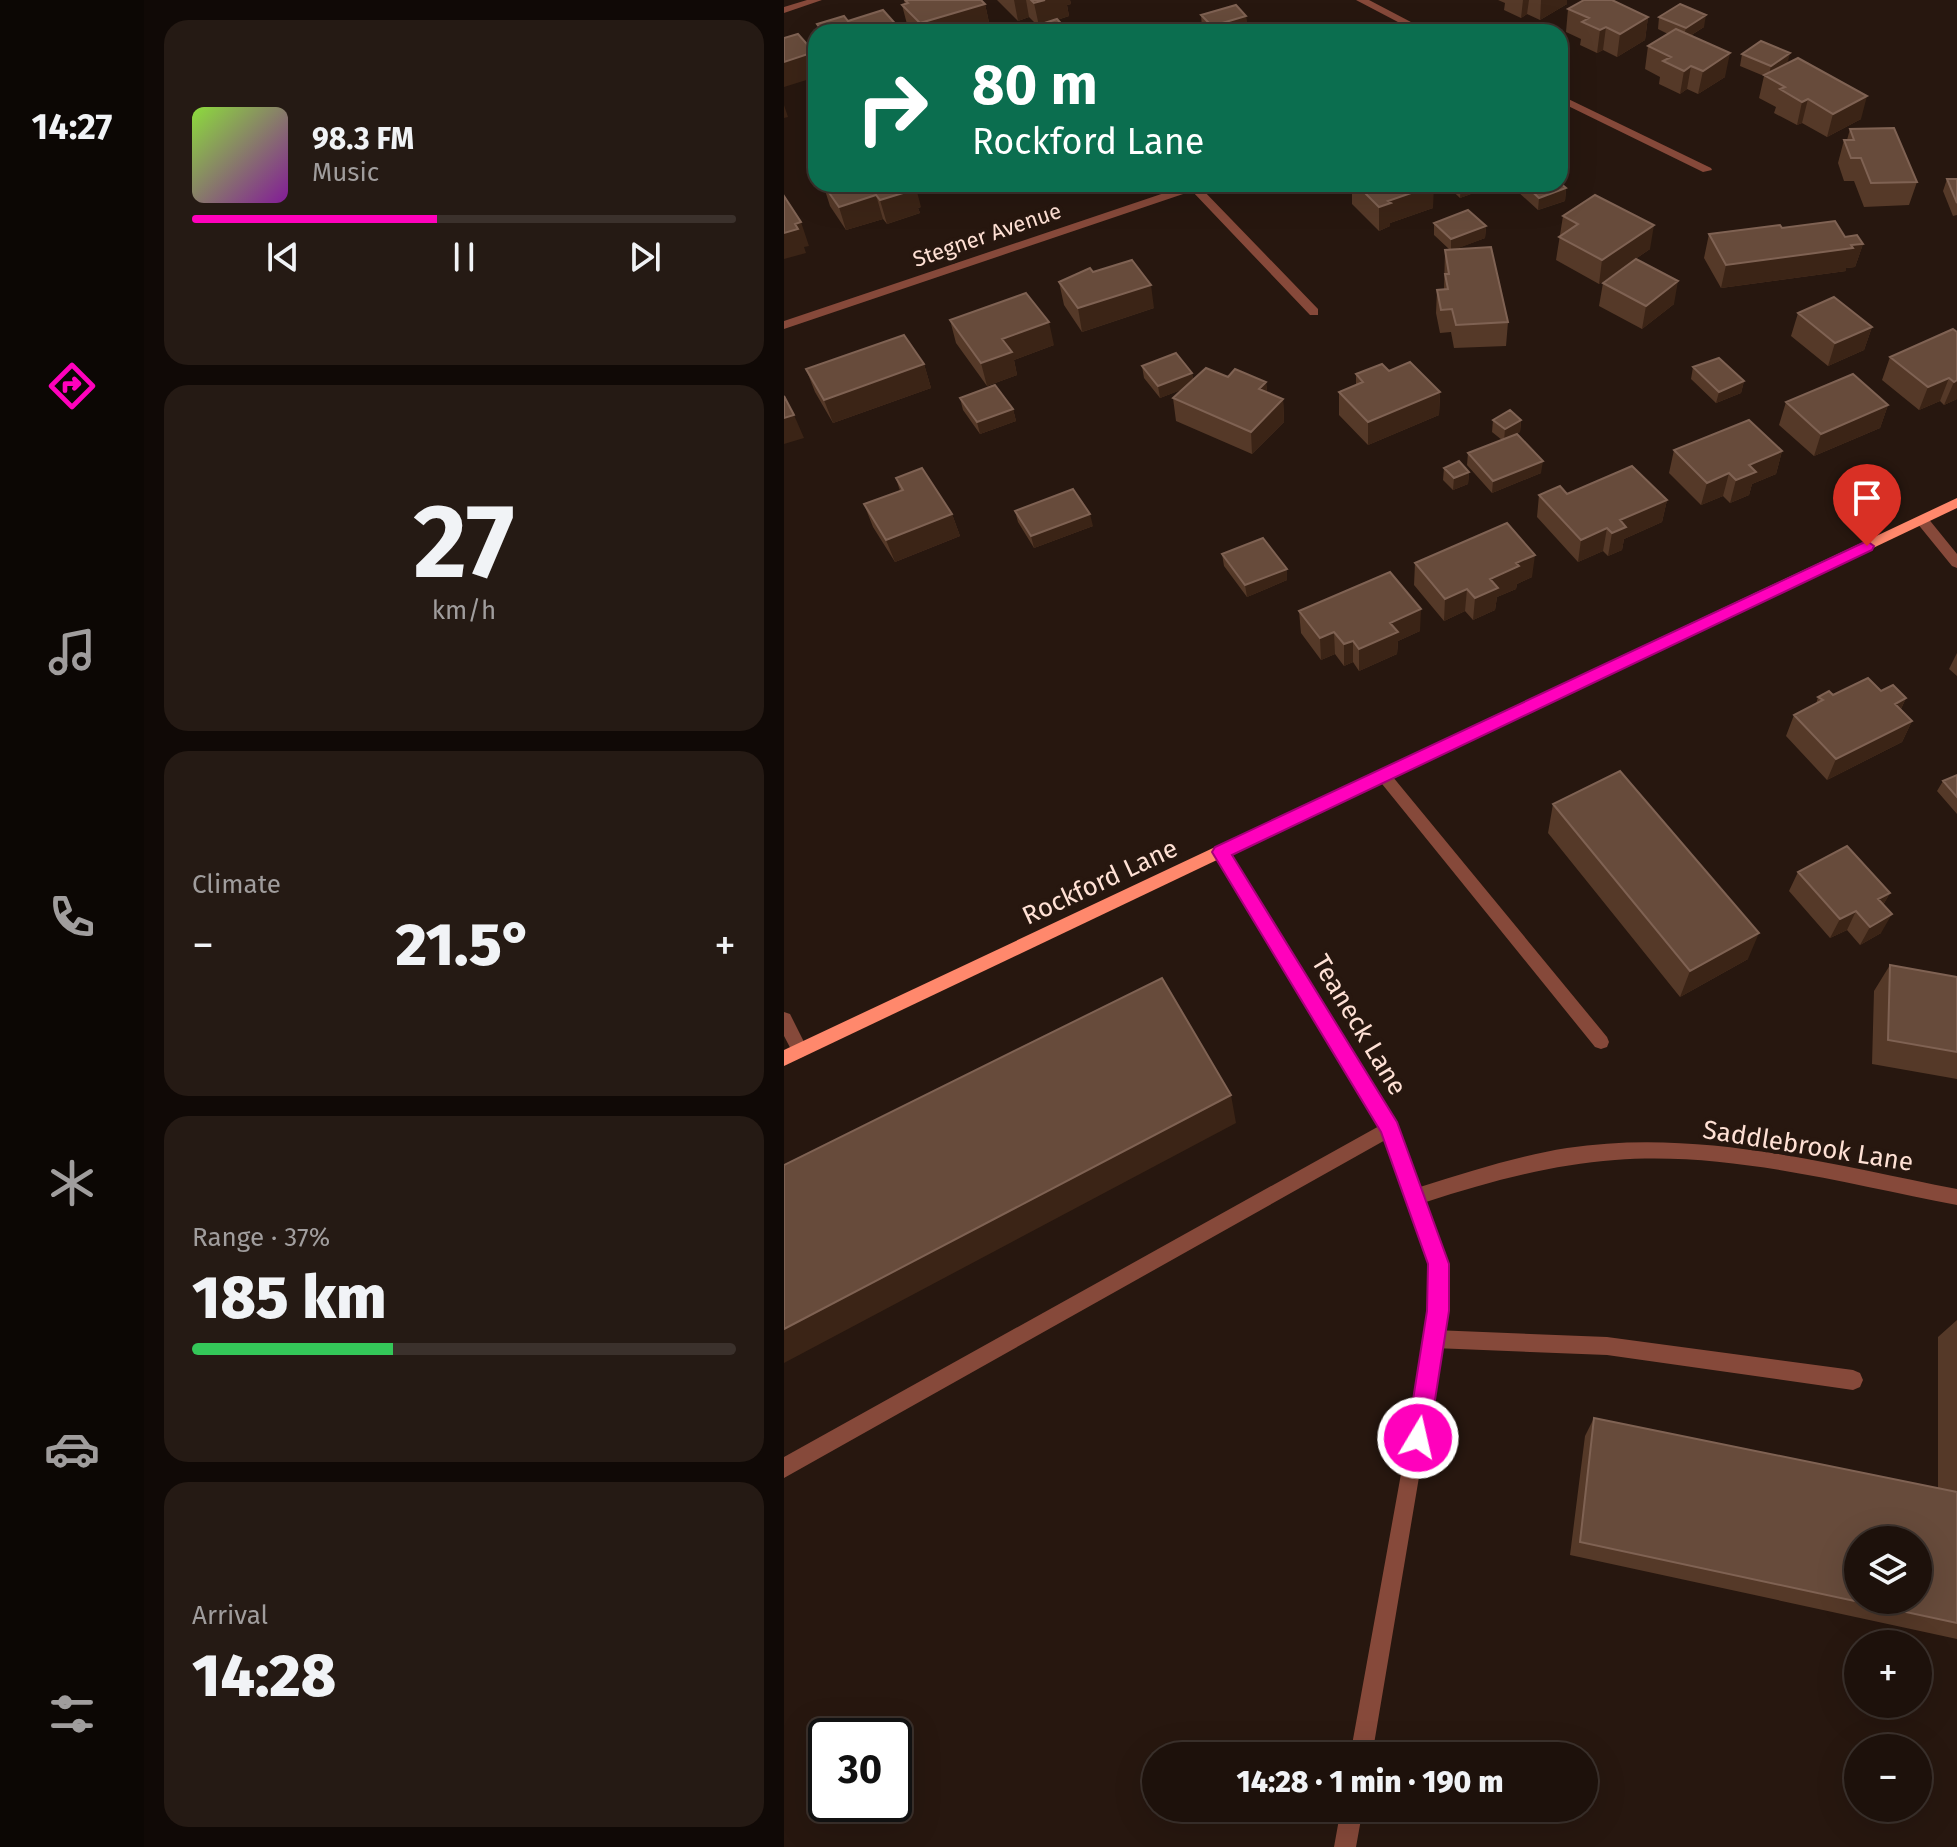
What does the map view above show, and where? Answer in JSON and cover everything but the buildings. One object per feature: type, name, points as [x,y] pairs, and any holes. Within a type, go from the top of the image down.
[{"type":"main road","name":"Rockford Lane","points":[[792,1054],[1957,503]]},
{"type":"street","points":[[784,10],[817,0]]},
{"type":"street","points":[[1361,0],[1409,24]]},
{"type":"street","points":[[1568,102],[1707,170]]},
{"type":"street","name":"Stegner Avenue","points":[[784,325],[1177,192]]},
{"type":"street","points":[[1204,192],[1314,312]]},
{"type":"street","points":[[1922,520],[1957,563]]},
{"type":"street","points":[[1383,775],[1601,1042]]},
{"type":"street","name":"Teaneck Lane","points":[[1221,852],[1390,1128],[1439,1264],[1434,1339],[1363,1742]]},
{"type":"street","points":[[784,1019],[792,1054]]},
{"type":"street","points":[[784,1468],[1390,1128]]},
{"type":"street","name":"Saddlebrook Lane","points":[[1416,1197],[1493,1172],[1570,1156],[1647,1150],[1745,1158],[1957,1197]]},
{"type":"street","points":[[1434,1339],[1607,1346],[1853,1380]]},
{"type":"street","points":[[1345,1847],[1349,1822]]},
{"type":"route","points":[[1418,1438],[1438,1311],[1439,1264],[1390,1128],[1221,852],[1867,546]]}]
